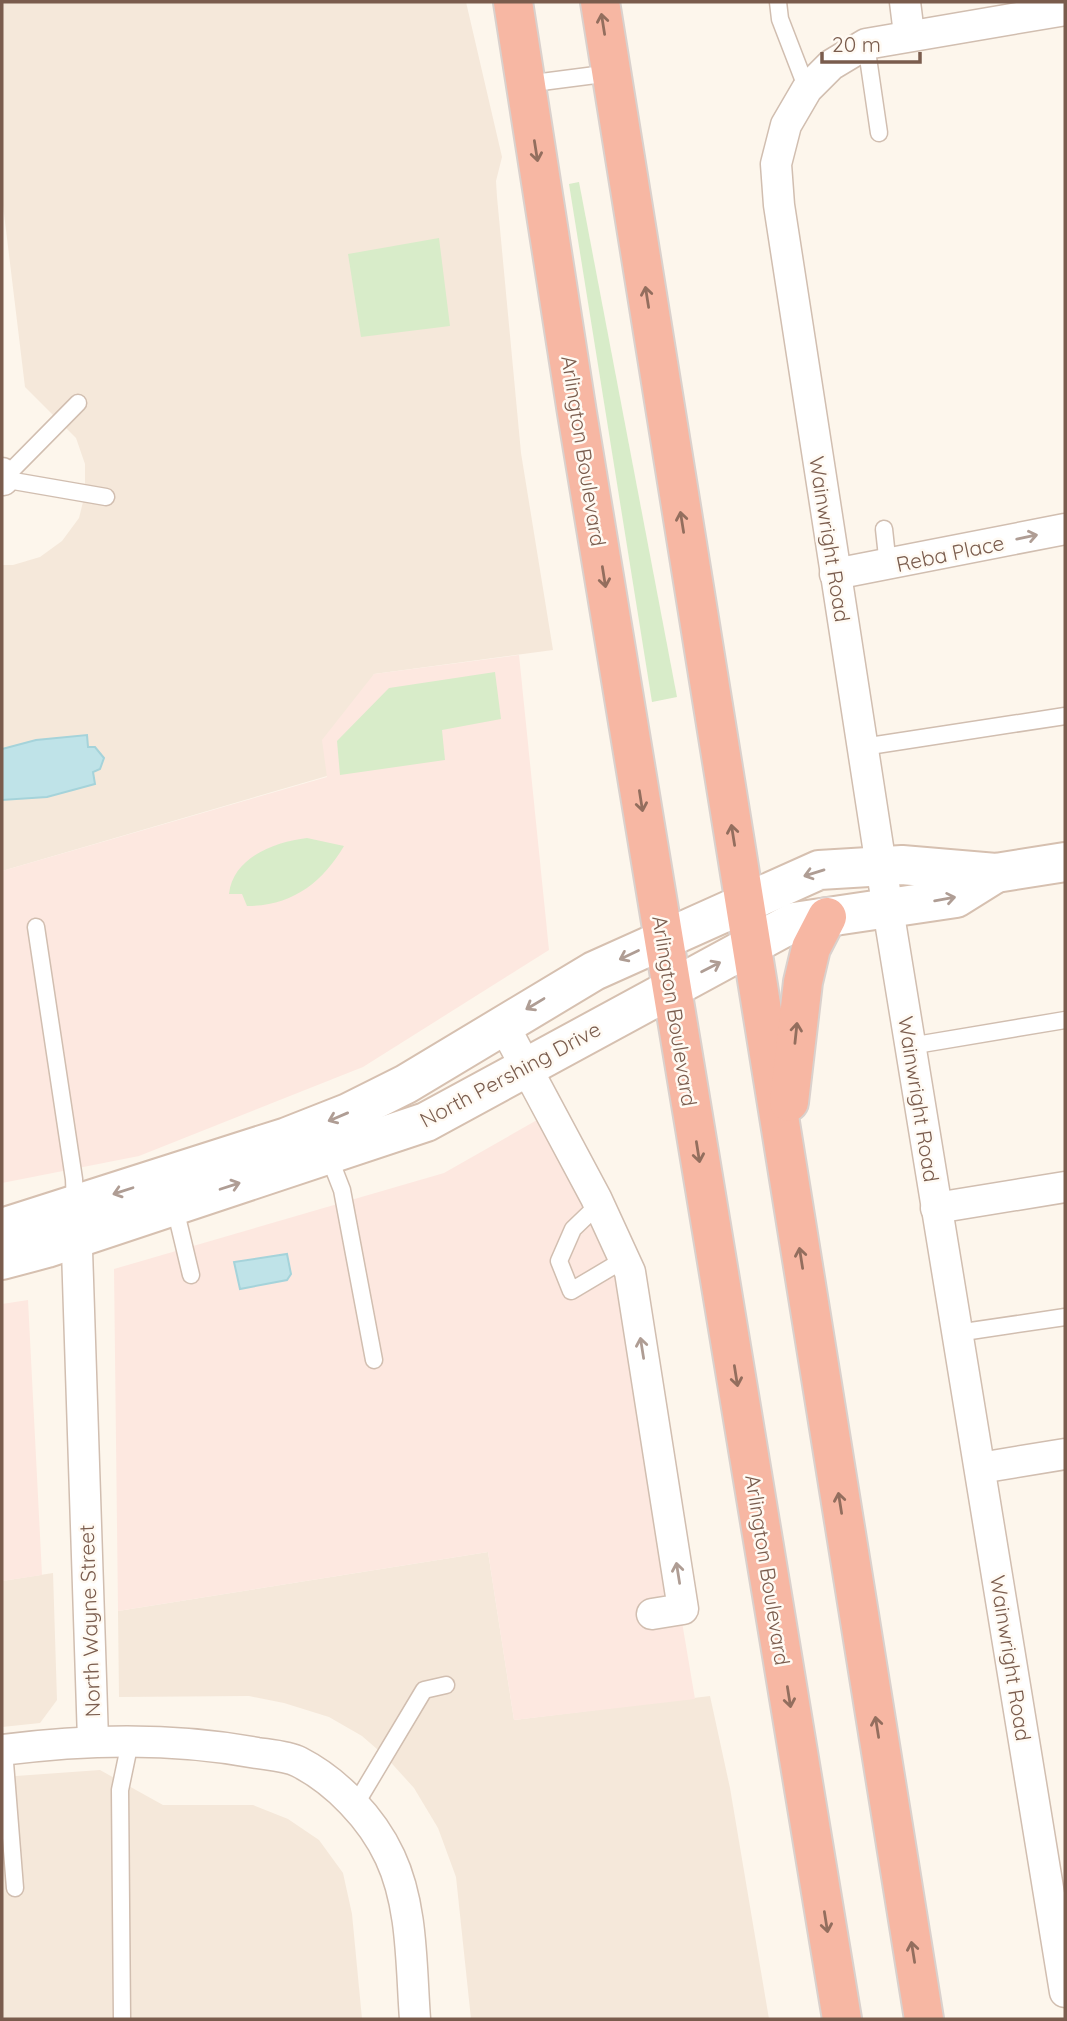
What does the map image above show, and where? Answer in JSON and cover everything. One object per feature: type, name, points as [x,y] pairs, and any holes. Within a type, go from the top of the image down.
[{"type":"highway","points":[[492,2],[526,84]]},
{"type":"highway","name":"Arlington Boulevard","points":[[513,2],[663,939],[842,2019]]},
{"type":"highway","points":[[600,2],[924,2019]]},
{"type":"highway","points":[[783,1149],[803,982],[811,948],[827,918]]},
{"type":"street","points":[[905,2],[909,34]]},
{"type":"street","name":"Wainwright Road","points":[[1065,10],[909,34],[866,44],[831,65],[807,89],[786,125],[776,164],[779,205],[881,866],[1065,1992]]},
{"type":"street","name":"Reba Place","points":[[835,574],[888,566],[1065,529]]},
{"type":"street","points":[[996,873],[1065,862]]},
{"type":"street","name":"North Pershing Drive","points":[[2,1260],[76,1222],[348,1113],[406,1084],[594,971],[819,870],[881,866],[996,873]]},
{"type":"street","name":"North Pershing Drive","points":[[2,1228],[76,1222],[174,1204],[426,1122],[794,922],[956,898],[996,873]]},
{"type":"street","points":[[503,1024],[599,1204],[630,1272],[684,1609],[652,1614]]},
{"type":"street","points":[[936,1208],[1065,1186]]},
{"type":"street","name":"North Wayne Street","points":[[76,1222],[93,1740],[233,1748],[296,1760],[332,1783],[354,1807],[389,1855],[402,1891],[415,2019]]},
{"type":"street","points":[[980,1468],[1065,1454]]},
{"type":"street","points":[[3,1750],[93,1740]]},
{"type":"lane","points":[[778,2],[780,19],[807,89]]},
{"type":"lane","points":[[866,44],[878,133]]},
{"type":"lane","points":[[526,84],[611,73]]},
{"type":"lane","points":[[2,478],[78,403]]},
{"type":"lane","points":[[2,478],[106,497]]},
{"type":"lane","points":[[884,529],[888,566]]},
{"type":"lane","points":[[863,747],[1065,716]]},
{"type":"lane","points":[[36,927],[74,1178],[76,1222]]},
{"type":"lane","points":[[910,1046],[1065,1020]]},
{"type":"lane","points":[[328,1154],[342,1190],[373,1360]]},
{"type":"lane","points":[[174,1204],[191,1275]]},
{"type":"lane","points":[[599,1204],[573,1229],[559,1261],[571,1291],[625,1259]]},
{"type":"lane","points":[[957,1333],[1065,1317]]},
{"type":"lane","points":[[354,1807],[424,1690],[446,1685]]},
{"type":"lane","points":[[122,2019],[120,1790],[130,1742]]},
{"type":"lane","points":[[3,1750],[15,1888]]},
{"type":"shaded area","points":[[2,2],[466,2],[502,157],[496,181],[497,197],[521,453],[553,650],[374,674],[327,776],[2,871],[2,565],[13,565],[40,557],[62,541],[79,518],[85,494],[85,464],[76,438],[25,387],[2,197]]},
{"type":"shaded area","points":[[519,655],[549,950],[363,1067],[139,1156],[2,1183],[2,871],[327,777],[322,740],[374,674]]},
{"type":"shaded area","points":[[537,1120],[623,1272],[695,1699],[514,1720],[488,1552],[118,1611],[114,1269],[444,1173]]},
{"type":"shaded area","points":[[28,1300],[42,1575],[2,1581],[2,1304]]},
{"type":"shaded area","points":[[488,1552],[514,1720],[710,1696],[730,1788],[769,2019],[471,2019],[456,1877],[438,1828],[414,1788],[385,1756],[362,1736],[329,1717],[284,1703],[249,1696],[119,1697],[118,1611]]},
{"type":"shaded area","points":[[53,1573],[57,1700],[40,1723],[2,1727],[2,1581]]},
{"type":"shaded area","points":[[100,1770],[163,1805],[253,1805],[288,1819],[319,1840],[343,1873],[352,1914],[362,2019],[2,2019],[2,1777]]},
{"type":"green space","points":[[579,182],[677,697],[652,702],[569,184]]},
{"type":"green space","points":[[439,238],[450,326],[361,337],[348,254]]},
{"type":"green space","points":[[495,672],[501,719],[442,730],[445,760],[340,775],[337,741],[389,688]]},
{"type":"green space","points":[[307,838],[344,846],[326,871],[304,890],[278,902],[247,906],[242,894],[229,894],[238,870],[247,861],[282,843]]},
{"type":"water","points":[[87,735],[88,747],[95,747],[104,758],[100,769],[93,772],[95,784],[47,797],[2,800],[2,749],[36,740]]},
{"type":"water","points":[[287,1254],[291,1274],[287,1280],[240,1289],[234,1262]]}]
